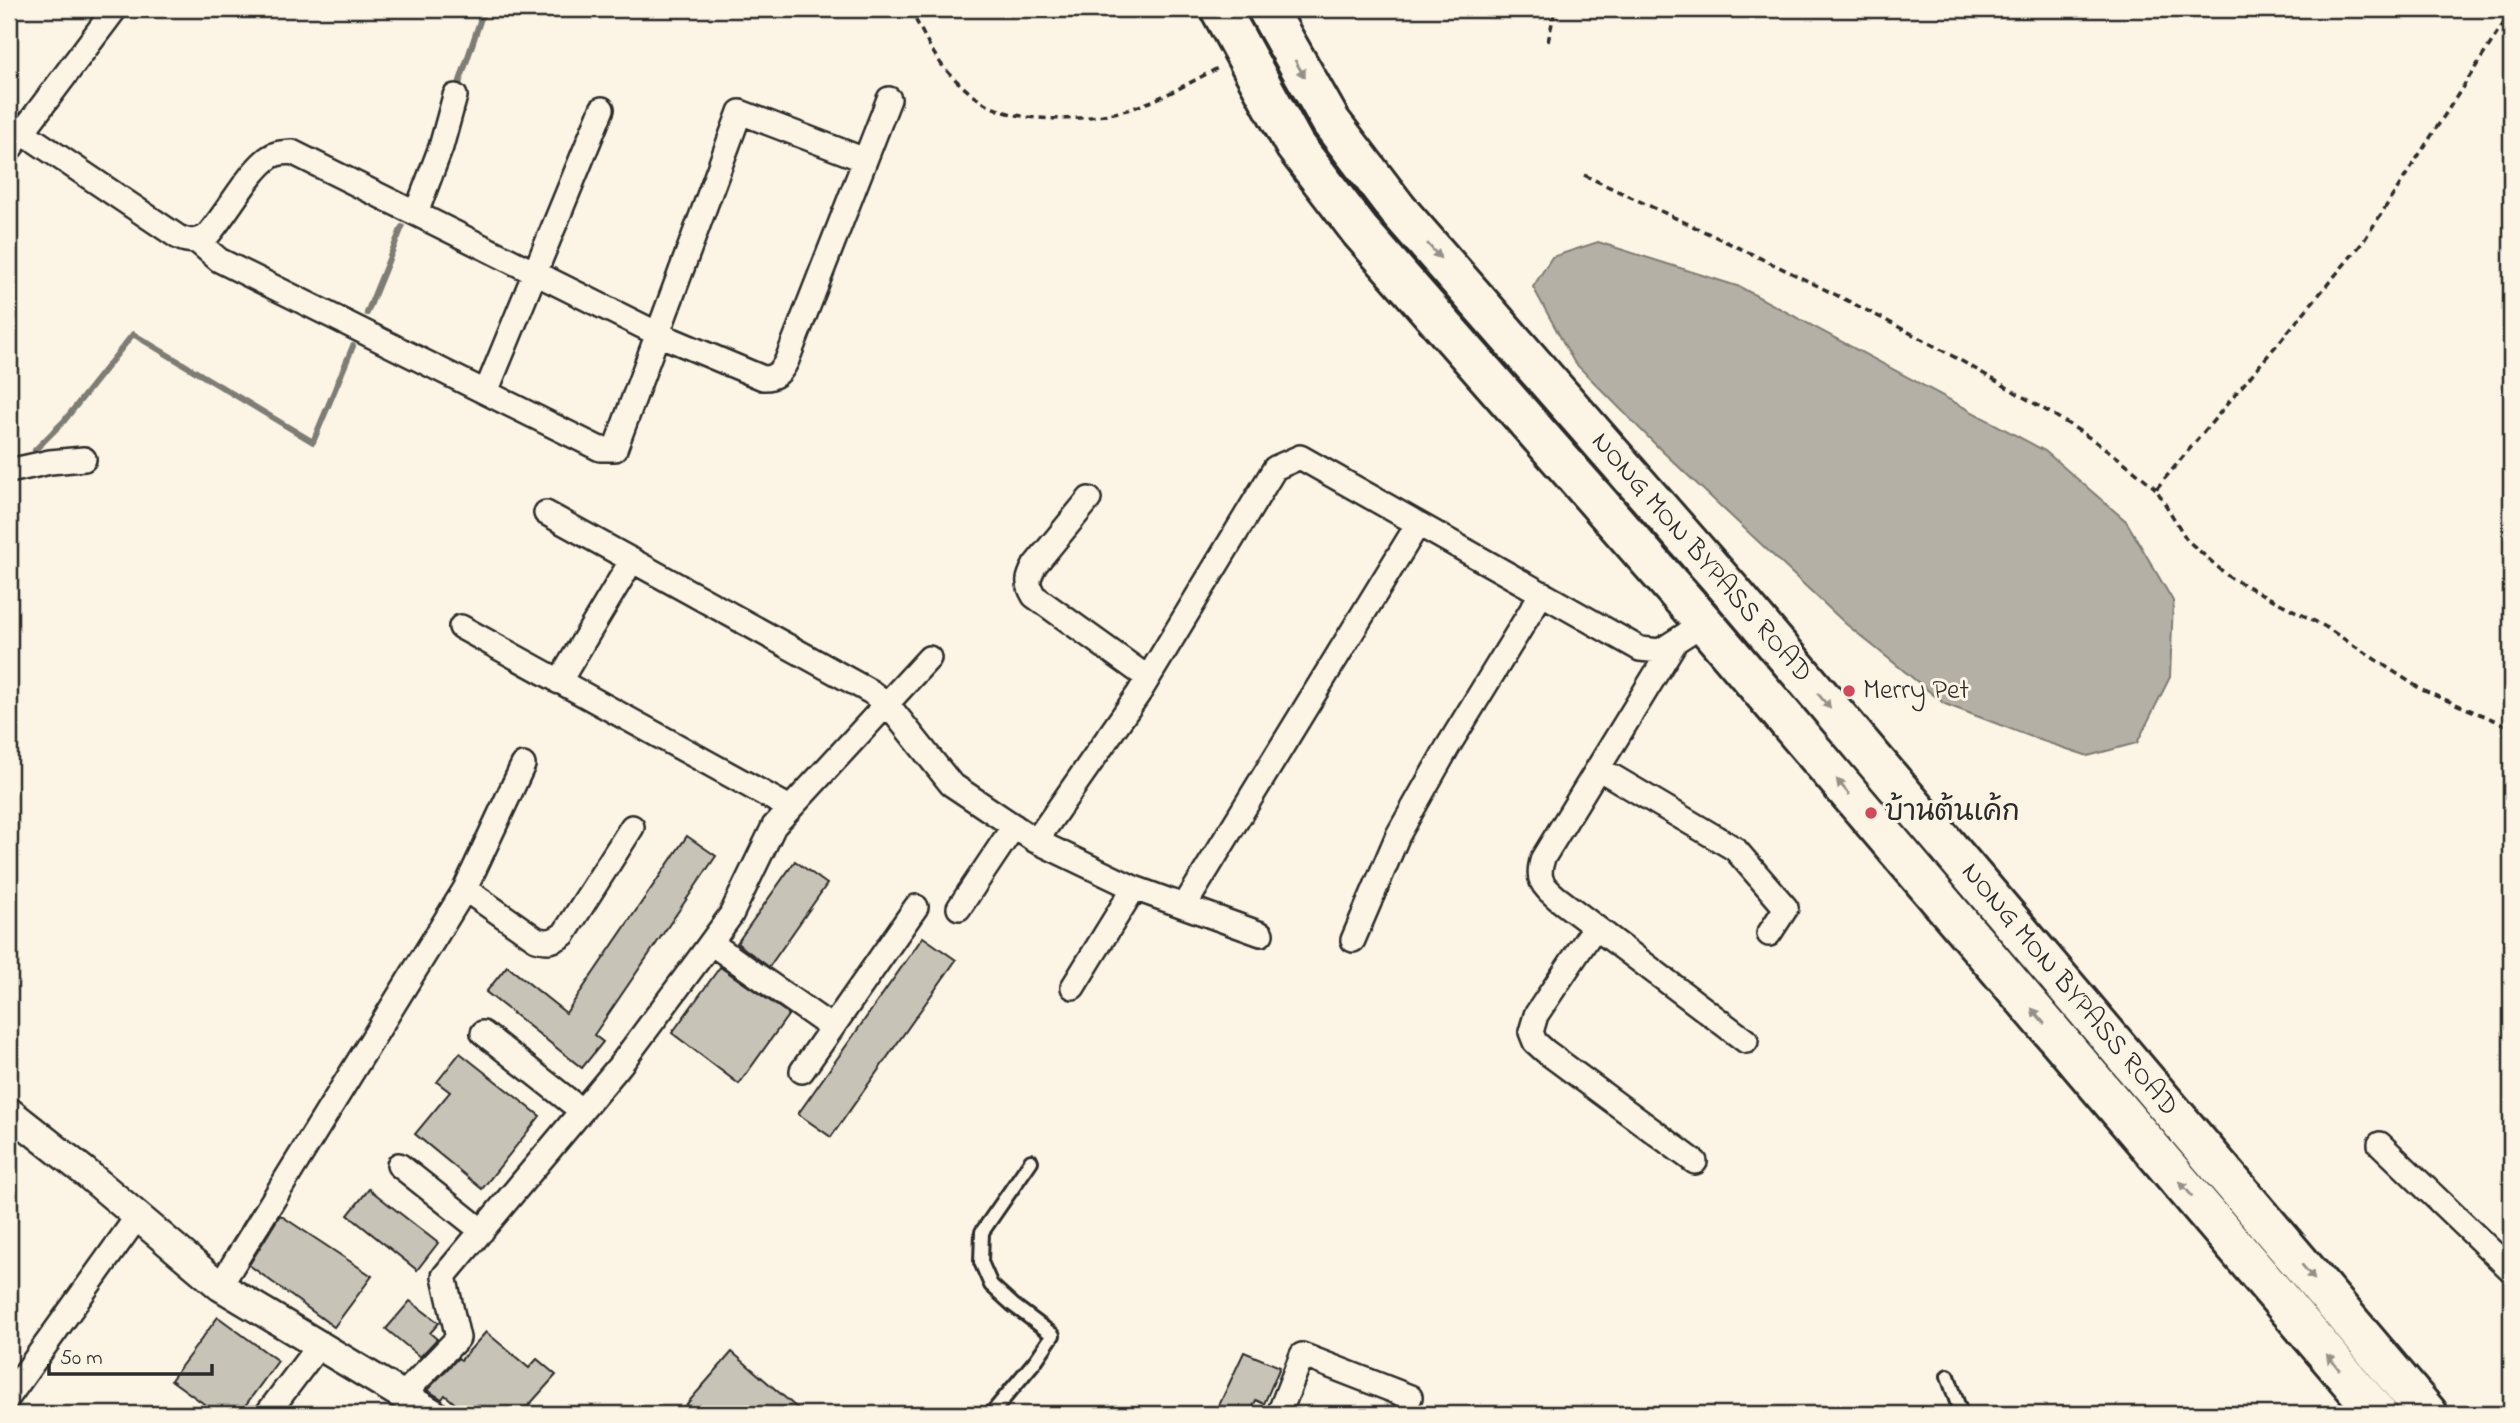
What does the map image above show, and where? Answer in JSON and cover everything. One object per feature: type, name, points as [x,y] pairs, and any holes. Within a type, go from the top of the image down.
[{"type":"highway","name":"NONG MON BYPASS ROAD","points":[[1220,9],[1295,146],[1360,231],[1690,632],[2378,1414]]},
{"type":"highway","name":"NONG MON BYPASS ROAD","points":[[1267,9],[1331,122],[1398,210],[1732,592],[2428,1414]]},
{"type":"street","points":[[115,9],[13,135],[178,237],[197,241],[207,236],[259,167],[271,156],[292,152],[658,334],[763,379],[770,379],[778,374],[787,360],[889,99]]},
{"type":"street","points":[[416,213],[455,96]]},
{"type":"street","points":[[486,392],[602,109]]},
{"type":"street","points":[[197,241],[219,260],[600,449],[614,449],[740,112],[866,160]]},
{"type":"street","points":[[1036,841],[1148,678],[1275,468],[1300,457],[1640,649],[1660,651],[1690,632]]},
{"type":"street","points":[[9,471],[50,462],[83,459]]},
{"type":"street","points":[[1089,499],[1035,565],[1028,577],[1027,586],[1034,596],[1148,678]]},
{"type":"street","points":[[546,513],[871,692],[888,705],[951,784],[1036,841],[1134,888],[1261,934]]},
{"type":"street","points":[[1185,905],[1418,524]]},
{"type":"street","points":[[559,682],[632,560]]},
{"type":"street","points":[[1353,940],[1398,835],[1447,748],[1542,593]]},
{"type":"street","points":[[461,627],[790,808]]},
{"type":"street","points":[[1690,632],[1598,768],[1543,858],[1539,870],[1540,879],[1545,888],[1746,1041]]},
{"type":"street","points":[[403,1395],[458,1338],[444,1276],[621,1064],[732,915],[774,826],[929,658]]},
{"type":"street","points":[[220,1286],[465,889],[523,765]]},
{"type":"street","points":[[1598,768],[1735,849],[1786,908],[1769,934]]},
{"type":"street","points":[[465,889],[536,939],[555,941],[564,934],[632,827]]},
{"type":"street","points":[[959,908],[1014,827]]},
{"type":"street","points":[[1073,987],[1134,888]]},
{"type":"street","points":[[802,1071],[916,907]]},
{"type":"street","points":[[1595,927],[1536,1014],[1531,1032],[1535,1042],[1695,1162]]},
{"type":"street","points":[[711,943],[831,1027]]},
{"type":"street","points":[[483,1033],[582,1111]]},
{"type":"street","points":[[9,1112],[220,1286],[434,1414]]},
{"type":"street","points":[[2380,1144],[2511,1270]]},
{"type":"street","points":[[399,1165],[482,1231]]},
{"type":"street","points":[[9,1396],[137,1216]]},
{"type":"street","points":[[267,1414],[319,1345]]},
{"type":"street","points":[[1279,1414],[1302,1355],[1410,1397]]},
{"type":"lane","points":[[991,1414],[1053,1335],[1013,1305],[992,1285],[981,1262],[982,1231],[1031,1161]]},
{"type":"lane","points":[[1948,1376],[1961,1414]]},
{"type":"path","points":[[909,9],[930,49],[950,74],[979,99],[998,110],[1025,115],[1050,118],[1096,116],[1135,108],[1244,55]]},
{"type":"path","points":[[1548,42],[1555,9]]},
{"type":"path","points":[[2156,489],[2363,242],[2511,12]]},
{"type":"path","points":[[1584,175],[1877,314],[1931,342],[2059,418],[2126,461],[2156,489],[2187,540],[2229,577],[2324,626],[2422,690],[2511,727]]},
{"type":"shaded area","points":[[1598,242],[1740,287],[2045,451],[2126,521],[2173,601],[2170,677],[2137,743],[2088,756],[1945,704],[1846,624],[1662,451],[1574,362],[1533,287],[1552,257]]},
{"type":"building","points":[[687,836],[716,856],[594,1035],[603,1042],[582,1068],[486,992],[507,966],[566,1013]]},
{"type":"building","points":[[795,861],[827,884],[769,967],[737,943]]},
{"type":"building","points":[[923,937],[956,960],[831,1137],[798,1114]]},
{"type":"building","points":[[720,967],[789,1014],[739,1084],[672,1033]]},
{"type":"building","points":[[460,1053],[540,1116],[482,1189],[415,1134],[450,1092],[437,1082]]},
{"type":"building","points":[[369,1189],[438,1243],[417,1270],[348,1215]]},
{"type":"building","points":[[280,1215],[372,1276],[334,1327],[249,1265]]},
{"type":"building","points":[[410,1301],[439,1323],[430,1333],[437,1339],[420,1357],[386,1329]]},
{"type":"building","points":[[218,1317],[278,1361],[239,1414],[218,1414],[171,1380]]},
{"type":"building","points":[[486,1332],[529,1368],[537,1359],[556,1375],[521,1414],[489,1414],[478,1405],[467,1414],[445,1395],[442,1399],[427,1390],[458,1358],[461,1360]]},
{"type":"building","points":[[732,1352],[804,1414],[678,1414]]},
{"type":"building","points":[[1244,1352],[1280,1367],[1264,1404],[1256,1400],[1250,1414],[1215,1414]]},
{"type":"waterway","points":[[456,93],[484,9]]},
{"type":"waterway","points":[[367,313],[402,227]]},
{"type":"waterway","points":[[35,450],[64,421],[133,334],[313,442],[353,346]]},
{"type":"place","name":"Merry Pet","points":[[1849,691]]},
{"type":"place","name":"บ้านต้นเค้ก","points":[[1871,813]]}]
